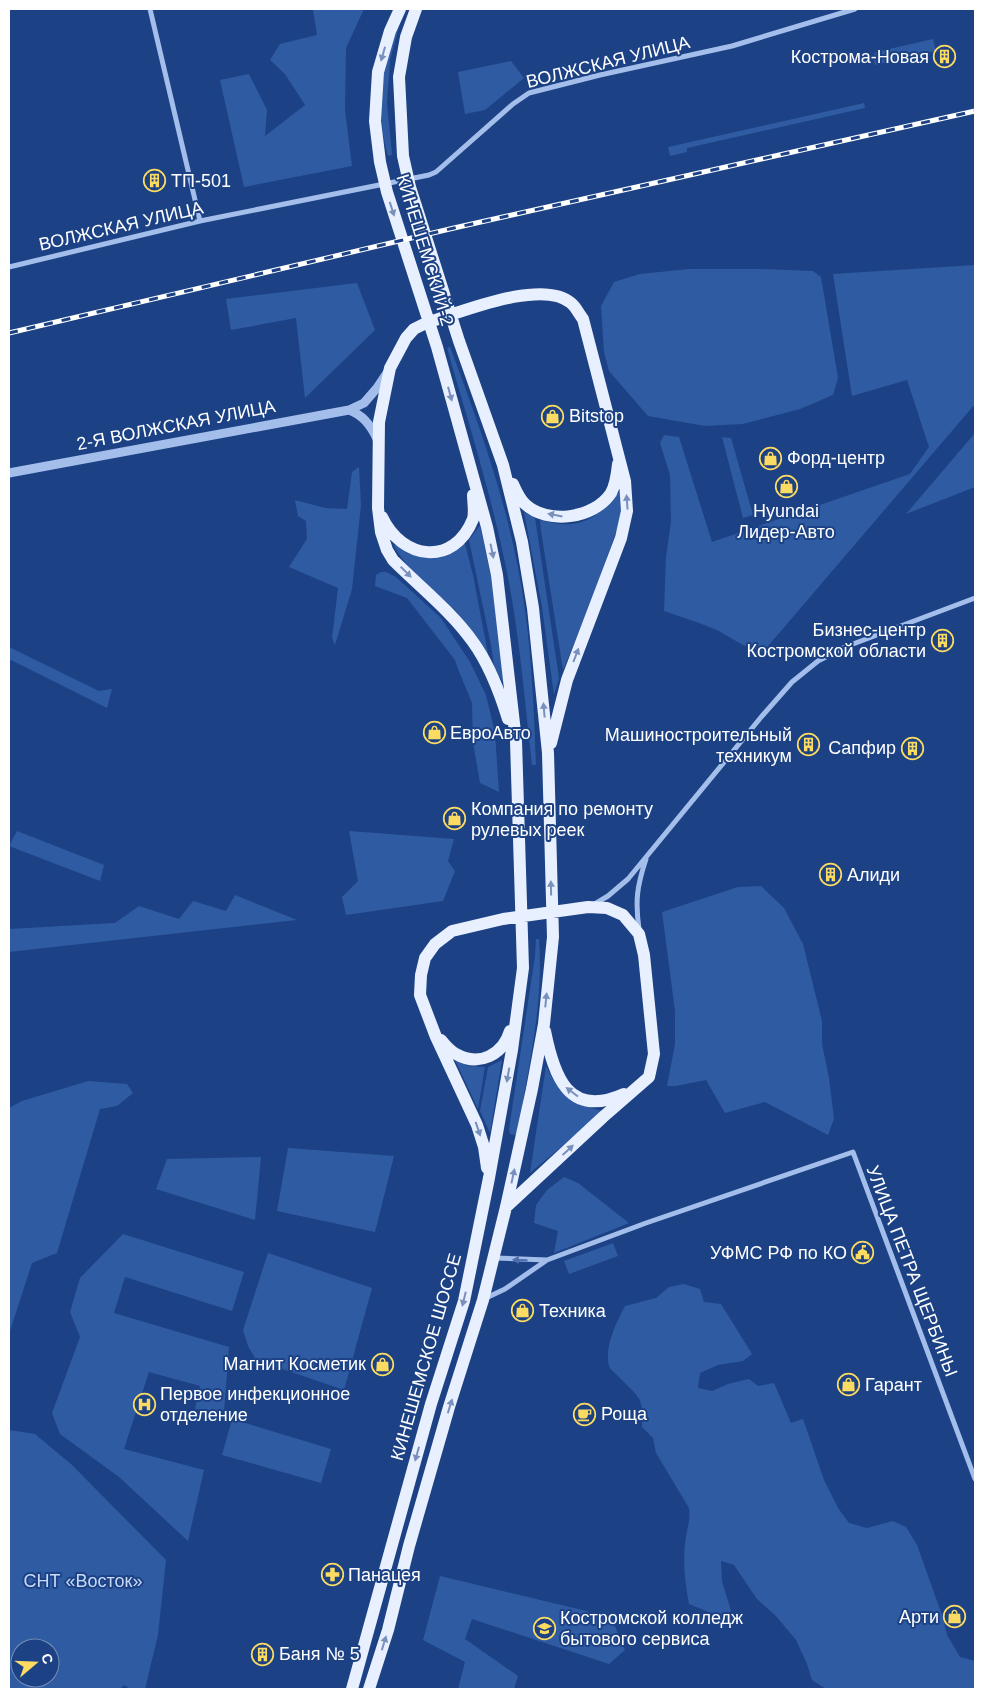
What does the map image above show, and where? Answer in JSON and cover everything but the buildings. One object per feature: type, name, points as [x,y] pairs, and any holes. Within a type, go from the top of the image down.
[{"type":"main road","name":"КИНЕШЕМСКИЙ-2","points":[[400,9],[390,31],[378,72],[375,121],[380,162],[387,192],[437,347],[472,477]]},
{"type":"main road","name":"КИНЕШЕМСКИЙ-2","points":[[416,9],[406,37],[399,76],[403,156],[410,187],[459,341],[503,464]]},
{"type":"main road","points":[[516,741],[503,703],[474,644],[451,615],[394,560],[387,550],[381,532],[378,508],[379,422],[390,368],[406,338],[414,329],[426,323],[512,296],[534,294],[555,296],[571,303],[583,319],[625,482],[627,511],[621,538],[567,680],[548,753]]},
{"type":"main road","points":[[503,464],[520,498],[526,505],[537,512],[564,517],[582,514],[598,506],[610,493],[616,478],[618,456]]},
{"type":"main road","points":[[503,464],[522,542],[533,608],[548,753],[553,937],[544,1024],[550,1057],[561,1082],[572,1094],[589,1101],[610,1100],[633,1090]]},
{"type":"main road","points":[[378,508],[387,528],[406,545],[418,551],[430,553],[445,550],[456,544],[464,535],[474,517],[472,477]]},
{"type":"main road","points":[[472,477],[487,526],[497,575],[516,741]]},
{"type":"main road","name":"КИНЕШЕМСКОЕ ШОССЕ","points":[[352,1689],[415,1460],[464,1301],[489,1178],[519,1004],[523,968],[516,741]]},
{"type":"main road","points":[[489,1178],[484,1146],[477,1125],[436,1037],[420,995],[421,976],[425,958],[435,944],[452,931],[503,918],[588,907],[607,908],[623,915],[640,934],[646,967],[654,1054],[649,1077],[506,1207]]},
{"type":"main road","points":[[436,1037],[454,1053],[464,1057],[476,1059],[488,1057],[498,1052],[507,1041],[519,1004]]},
{"type":"main road","name":"КИНЕШЕМСКОЕ ШОССЕ","points":[[369,1689],[388,1630],[409,1546],[449,1407],[483,1300],[506,1207],[544,1024]]},
{"type":"street","points":[[150,9],[200,221]]},
{"type":"street","name":"ВОЛЖСКАЯ УЛИЦА","points":[[9,267],[200,221],[429,175],[436,172],[512,104],[529,92],[592,76],[732,46],[855,9]]},
{"type":"street","points":[[349,410],[364,403],[390,368]]},
{"type":"street","points":[[349,410],[359,414],[373,429],[379,443]]},
{"type":"street","name":"2-Я ВОЛЖСКАЯ УЛИЦА","points":[[9,474],[349,410]]},
{"type":"street","points":[[588,907],[608,896],[622,885],[762,716],[792,682],[818,661],[845,647],[975,598]]},
{"type":"street","points":[[640,934],[636,911],[638,882],[648,855]]},
{"type":"street","name":"УЛИЦА ПЕТРА ЩЕРБИНЫ","points":[[483,1300],[505,1289],[547,1260],[646,1223],[853,1152],[975,1478]]},
{"type":"street","name":"УЛИЦА ПЕТРА ЩЕРБИНЫ","points":[[493,1258],[547,1260]]},
{"type":"green space","points":[[313,9],[364,9],[346,48],[345,110],[352,166],[244,187],[220,80],[249,74],[267,110],[265,136],[305,105],[285,74],[270,60],[280,44],[317,35]]},
{"type":"green space","points":[[401,19],[390,60],[387,103],[392,155],[388,156],[381,119],[382,81],[388,51]]},
{"type":"green space","points":[[933,39],[936,51],[875,65],[873,55],[876,52]]},
{"type":"green space","points":[[511,61],[524,78],[485,110],[465,114],[458,72]]},
{"type":"green space","points":[[864,103],[865,108],[687,148],[687,152],[670,156],[668,147]]},
{"type":"green space","points":[[975,265],[975,404],[763,652],[743,645],[717,630],[664,611],[666,557],[671,522],[670,475],[660,443],[664,435],[679,437],[712,542],[910,474],[929,447],[907,380],[852,396],[833,274]]},
{"type":"green space","points":[[689,269],[813,271],[821,277],[838,378],[833,395],[800,409],[743,424],[705,426],[648,416],[609,371],[604,352],[601,306],[614,282],[640,274]]},
{"type":"green space","points":[[357,283],[375,330],[305,398],[296,318],[231,330],[226,299]]},
{"type":"green space","points":[[450,347],[474,411],[495,476],[520,576],[529,648],[536,765],[532,765],[517,635],[504,558],[485,479],[447,348]]},
{"type":"green space","points":[[975,433],[975,487],[906,514]]},
{"type":"green space","points":[[722,437],[731,438],[753,515],[743,518]]},
{"type":"green space","points":[[359,467],[361,505],[352,589],[335,645],[332,638],[338,588],[289,567],[307,539],[306,521],[298,516],[295,500],[325,508],[347,509],[352,472]]},
{"type":"green space","points":[[621,490],[622,509],[617,529],[587,613],[563,670],[540,520],[567,524],[586,520],[595,516]]},
{"type":"green space","points":[[524,512],[535,518],[559,678],[554,695],[542,607]]},
{"type":"green space","points":[[480,525],[491,577],[507,690],[494,666],[469,540]]},
{"type":"green space","points":[[395,544],[422,557],[439,558],[465,544],[489,659],[458,614],[413,572],[400,556],[394,546]]},
{"type":"green space","points":[[386,572],[396,577],[441,618],[470,662],[486,695],[495,733],[499,792],[480,783],[473,742],[472,703],[455,660],[407,598],[375,586],[376,575]]},
{"type":"green space","points":[[9,647],[99,691],[112,689],[107,708],[9,659]]},
{"type":"green space","points":[[17,831],[104,865],[100,881],[9,846]]},
{"type":"green space","points":[[349,831],[454,839],[448,861],[455,871],[443,901],[346,915],[342,897],[358,881]]},
{"type":"green space","points":[[761,886],[784,908],[803,944],[822,1021],[822,1044],[829,1078],[834,1119],[828,1135],[765,1102],[725,1113],[706,1080],[667,1086],[675,1044],[675,1011],[662,912],[738,887]]},
{"type":"green space","points":[[235,895],[297,920],[9,952],[9,929],[115,923],[139,906],[179,919],[193,901],[226,911]]},
{"type":"green space","points":[[536,939],[539,939],[540,963],[537,1011],[518,1131],[515,1135],[510,1134],[509,1129]]},
{"type":"green space","points":[[455,1060],[468,1066],[485,1067],[478,1109]]},
{"type":"green space","points":[[502,1060],[490,1133],[480,1111],[488,1067]]},
{"type":"green space","points":[[546,1066],[556,1084],[568,1097],[583,1106],[604,1111],[530,1173]]},
{"type":"green space","points":[[88,1081],[127,1084],[133,1093],[117,1106],[100,1109],[57,1253],[32,1263],[9,1334],[9,1108],[22,1101]]},
{"type":"green space","points":[[288,1148],[394,1156],[375,1232],[277,1211]]},
{"type":"green space","points":[[261,1157],[255,1220],[156,1189],[167,1159]]},
{"type":"green space","points":[[564,1177],[578,1183],[629,1223],[554,1253],[558,1231],[534,1223],[536,1205],[547,1190]]},
{"type":"green space","points":[[123,1234],[244,1272],[232,1311],[125,1277],[114,1313],[229,1347],[224,1412],[195,1409],[200,1386],[149,1372],[124,1449],[204,1470],[188,1541],[119,1477],[60,1434],[52,1413],[80,1337],[70,1312],[80,1278]]},
{"type":"green space","points":[[613,1243],[618,1256],[569,1274],[564,1261]]},
{"type":"green space","points":[[268,1253],[372,1288],[344,1390],[256,1360],[248,1346],[243,1330]]},
{"type":"green space","points":[[684,1284],[700,1289],[704,1302],[721,1304],[752,1354],[743,1361],[718,1365],[700,1373],[698,1388],[712,1391],[728,1384],[749,1379],[758,1386],[774,1383],[791,1423],[803,1419],[824,1480],[838,1508],[849,1523],[867,1528],[893,1521],[906,1527],[917,1545],[942,1615],[947,1635],[960,1657],[975,1661],[975,1687],[971,1689],[826,1689],[812,1680],[796,1640],[776,1616],[757,1599],[734,1565],[721,1561],[722,1581],[731,1611],[723,1618],[689,1604],[684,1559],[689,1508],[656,1453],[653,1438],[642,1427],[642,1409],[639,1398],[611,1369],[608,1359],[609,1343],[625,1306],[656,1298],[669,1287]]},
{"type":"green space","points":[[232,1419],[331,1449],[321,1483],[222,1455]]},
{"type":"green space","name":"СНТ «Восток»","points":[[9,1430],[35,1434],[72,1465],[166,1560],[158,1635],[145,1689],[130,1689],[124,1685],[120,1689],[9,1689]]},
{"type":"green space","points":[[440,1576],[611,1617],[625,1650],[609,1664],[472,1619],[465,1639],[518,1676],[514,1689],[458,1689],[465,1662],[423,1640]]},
{"type":"railway","points":[[9,333],[454,228],[975,111]]},
{"type":"place","name":"Кострома-Новая","points":[[945,57]]},
{"type":"place","name":"ТП-501","points":[[155,181]]},
{"type":"place","name":"Bitstop","points":[[553,416]]},
{"type":"place","name":"Форд-центр","points":[[771,458]]},
{"type":"place","name":"Hyundai Лидер-Авто","points":[[786,486]]},
{"type":"place","name":"Бизнес-центр Костромской области","points":[[942,640]]},
{"type":"place","name":"ЕвроАвто","points":[[434,733]]},
{"type":"place","name":"Машиностроительный техникум","points":[[808,745]]},
{"type":"place","name":"Сапфир","points":[[912,748]]},
{"type":"place","name":"Компания по ремонту рулевых реек","points":[[455,819]]},
{"type":"place","name":"Алиди","points":[[831,875]]},
{"type":"place","name":"УФМС РФ по КО","points":[[863,1253]]},
{"type":"place","name":"Техника","points":[[523,1311]]},
{"type":"place","name":"Магнит Косметик","points":[[382,1364]]},
{"type":"place","name":"Гарант","points":[[849,1385]]},
{"type":"place","name":"Первое инфекционное отделение","points":[[144,1404]]},
{"type":"place","name":"Роща","points":[[585,1414]]},
{"type":"place","name":"Панацея","points":[[332,1575]]},
{"type":"place","name":"Арти","points":[[955,1617]]},
{"type":"place","name":"Костромской колледж бытового сервиса","points":[[544,1628]]},
{"type":"place","name":"Баня № 5","points":[[263,1654]]}]
